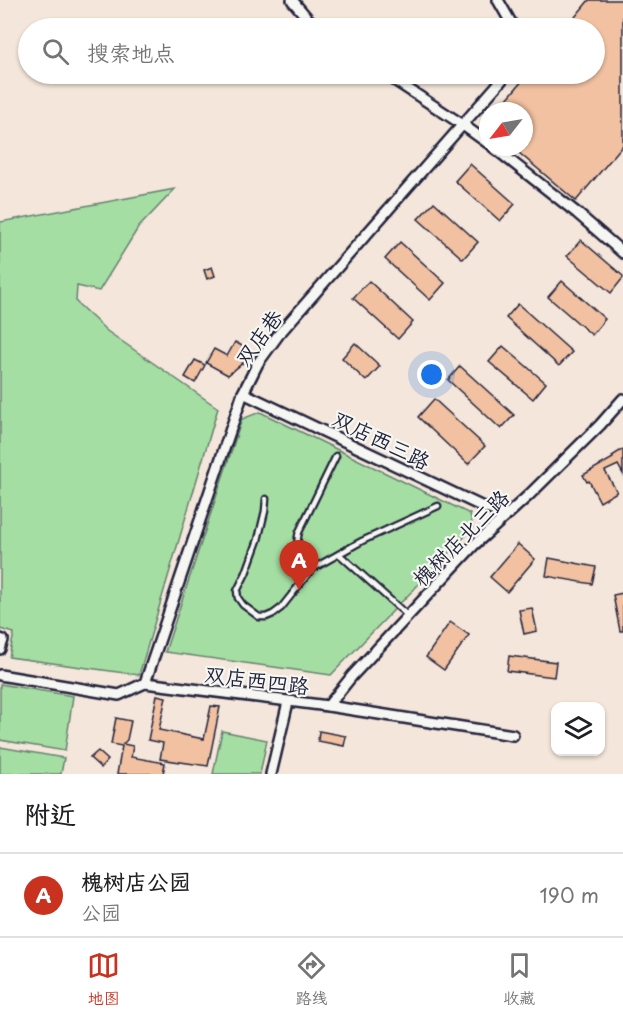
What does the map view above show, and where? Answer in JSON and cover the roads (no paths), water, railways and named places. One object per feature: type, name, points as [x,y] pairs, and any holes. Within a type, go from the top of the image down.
[{"type":"street","points":[[292,0],[307,18]]},
{"type":"street","points":[[498,0],[508,18]]},
{"type":"street","points":[[400,84],[479,136]]},
{"type":"street","name":"双店巷","points":[[145,683],[243,393],[258,363],[279,334],[499,84]]},
{"type":"street","points":[[504,156],[577,213],[623,253]]},
{"type":"street","name":"双店西三路","points":[[243,393],[482,506],[506,515]]},
{"type":"street","name":"槐树店北三路","points":[[328,706],[352,676],[474,545],[529,495],[623,399]]},
{"type":"street","points":[[0,639],[3,640],[0,649]]},
{"type":"street","points":[[0,675],[119,695],[145,683]]},
{"type":"street","name":"双店西四路","points":[[145,683],[328,706],[513,735]]},
{"type":"street","points":[[271,774],[288,702]]},
{"type":"lane","points":[[312,569],[299,551],[296,541],[336,456]]},
{"type":"lane","points":[[266,499],[258,540],[237,591],[238,598],[243,605],[259,617],[266,617],[281,608],[312,569],[438,506]]},
{"type":"lane","points":[[339,554],[408,616]]},
{"type":"place","name":"槐树店公园","points":[[299,590]]}]
